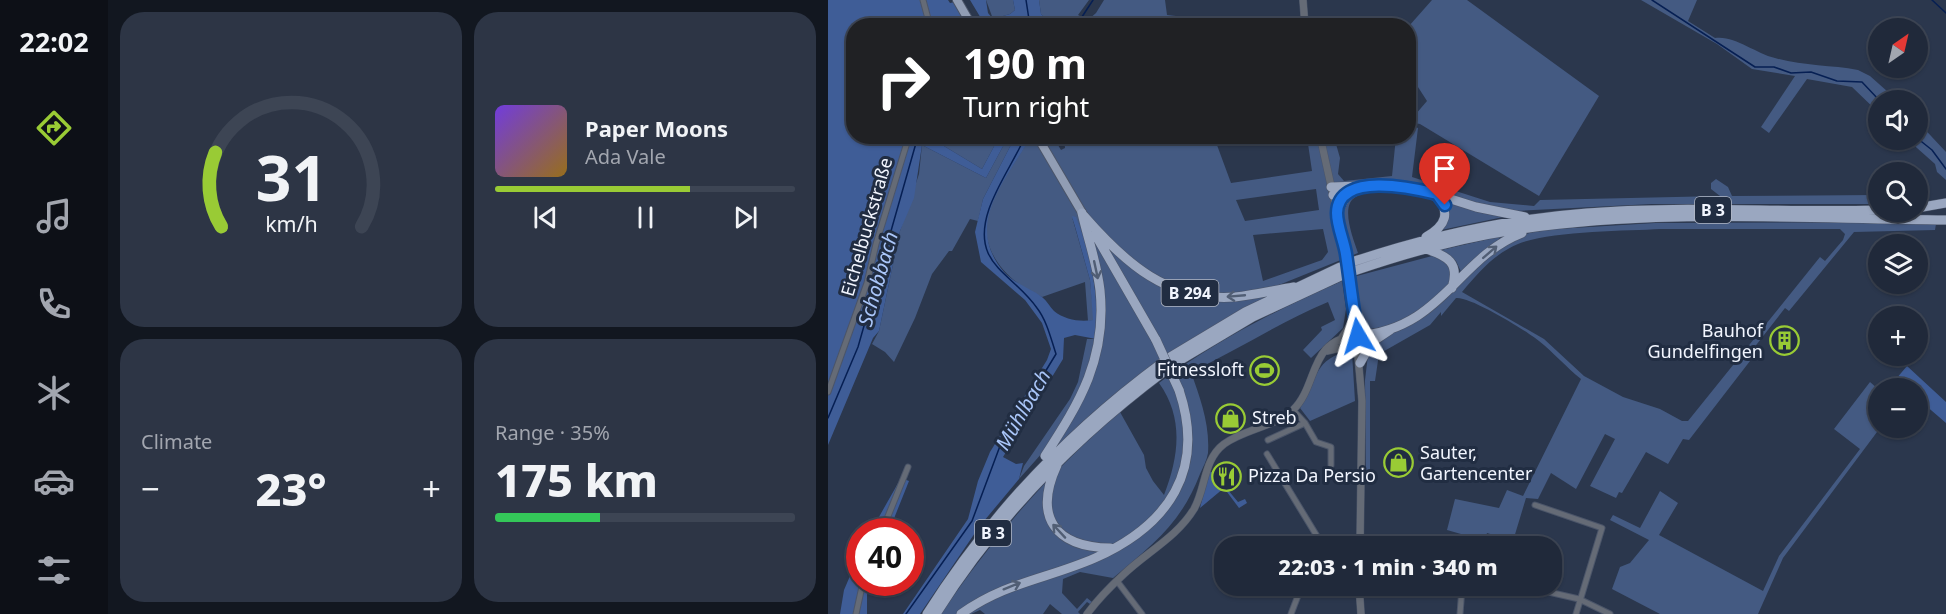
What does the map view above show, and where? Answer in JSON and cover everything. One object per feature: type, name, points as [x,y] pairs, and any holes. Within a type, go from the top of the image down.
[{"type":"highway","points":[[1332,191],[1400,186],[1437,194],[1534,223]]},
{"type":"highway","points":[[1332,191],[1348,193],[1358,188]]},
{"type":"highway","points":[[1337,213],[1348,193]]},
{"type":"highway","points":[[1418,242],[1436,231],[1445,220],[1445,205],[1437,194]]},
{"type":"highway","points":[[1928,207],[1946,203]]},
{"type":"highway","points":[[1928,209],[1946,210]]},
{"type":"highway","name":"B 3","points":[[1868,210],[1652,210],[1534,223],[1418,242],[1353,267],[1534,223],[1636,219],[1946,220]]},
{"type":"highway","points":[[1033,474],[1082,398],[1097,352],[1101,318],[1100,289],[1082,213]]},
{"type":"highway","name":"B 294","points":[[1082,213],[1124,259],[1167,286],[1203,296],[1220,297],[1294,287]]},
{"type":"highway","name":"B 294","points":[[1082,213],[1156,340],[1179,390],[1186,412],[1189,442],[1179,484],[1169,503],[1151,523],[1112,548]]},
{"type":"highway","points":[[1358,340],[1391,328],[1432,307],[1502,242],[1534,223]]},
{"type":"highway","points":[[1426,249],[1453,262],[1456,271],[1452,289]]},
{"type":"highway","name":"B 3","points":[[927,614],[980,536],[1033,474],[1093,417],[1168,363],[1227,321],[1294,287],[1340,271],[1168,363],[1059,460],[994,532],[936,614]]},
{"type":"highway","points":[[1360,363],[1372,342],[1391,328]]},
{"type":"highway","points":[[1358,340],[1372,342]]},
{"type":"highway","points":[[1059,460],[1046,493],[1047,510],[1053,523],[1073,542],[1084,546],[1112,548]]},
{"type":"highway","points":[[961,614],[993,593],[1096,557],[1112,548]]},
{"type":"main road","points":[[957,0],[967,18]]},
{"type":"main road","name":"B 294","points":[[1042,144],[1082,213]]},
{"type":"street","points":[[923,0],[928,18]]},
{"type":"street","points":[[1303,0],[1304,18]]},
{"type":"street","name":"Eichelbuckstraße","points":[[828,392],[867,283],[876,244],[907,144]]},
{"type":"street","points":[[1322,144],[1345,249],[1358,340],[1363,484],[1360,536]]},
{"type":"street","points":[[1087,614],[1117,581],[1168,539],[1194,508],[1213,455],[1224,444],[1293,410],[1304,393],[1317,361],[1324,352],[1341,339],[1355,318]]},
{"type":"street","points":[[1341,339],[1358,340]]},
{"type":"street","points":[[1324,352],[1358,340]]},
{"type":"street","points":[[1293,410],[1305,423],[1316,442],[1331,447],[1331,465]]},
{"type":"street","points":[[1268,440],[1305,423]]},
{"type":"street","points":[[1267,454],[1317,536]]},
{"type":"street","points":[[887,518],[908,467]]},
{"type":"street","points":[[1535,504],[1602,528],[1576,614]]},
{"type":"street","points":[[1117,581],[1142,614]]},
{"type":"street","points":[[1562,595],[1579,599],[1610,614]]},
{"type":"street","points":[[856,614],[859,596]]},
{"type":"street","points":[[1291,614],[1298,596]]},
{"type":"street","points":[[1360,596],[1361,614]]},
{"type":"street","points":[[1460,614],[1461,596]]},
{"type":"shaded area","points":[[828,0],[948,0],[950,3],[955,2],[965,18],[846,18],[846,144],[941,144],[982,169],[995,144],[1004,144],[986,178],[922,145],[914,198],[900,231],[879,331],[873,338],[828,445]]},
{"type":"shaded area","points":[[970,0],[986,0],[988,13],[992,18],[981,18]]},
{"type":"shaded area","points":[[986,0],[1013,0],[1015,10],[1010,14],[993,18]]},
{"type":"shaded area","points":[[1013,0],[1039,0],[1041,14],[1045,18],[996,18],[1015,10]]},
{"type":"shaded area","points":[[1039,0],[1089,0],[1078,15],[1084,18],[1045,18],[1041,14]]},
{"type":"shaded area","points":[[1104,0],[1165,0],[1167,15],[1194,18],[1090,18]]},
{"type":"shaded area","points":[[1432,0],[1467,0],[1599,96],[1539,196],[1416,123],[1416,114],[1427,101],[1416,84],[1416,18]]},
{"type":"shaded area","points":[[1641,0],[1697,0],[1688,21],[1715,38],[1730,39],[1767,56],[1785,61],[1858,70],[1868,75],[1868,78],[1872,78],[1886,90],[1868,90],[1868,102],[1852,87],[1807,79],[1769,133],[1761,127],[1795,76],[1752,69],[1717,44]]},
{"type":"shaded area","points":[[1416,127],[1418,128],[1412,177],[1490,202],[1534,206],[1540,200],[1720,196],[1711,189],[1711,183],[1716,179],[1728,187],[1732,196],[1868,195],[1868,204],[1652,204],[1515,211],[1508,216],[1427,233],[1437,225],[1442,216],[1440,208],[1430,199],[1406,193],[1366,193],[1356,197],[1348,208],[1350,228],[1358,253],[1274,287],[1272,294],[1184,344],[1103,404],[1054,450],[1043,452],[1019,479],[1024,466],[1070,399],[1078,382],[1087,339],[1096,339],[1095,278],[1072,217],[1090,280],[1094,320],[1088,321],[1085,282],[1042,297],[1017,282],[1006,272],[990,249],[986,221],[990,206],[1026,144],[1057,144],[1061,150],[1065,148],[1065,144],[1217,144],[1231,183],[1312,171],[1308,144],[1336,144],[1340,158],[1338,174],[1344,181],[1392,176],[1395,144],[1416,144]],"holes":[[[1316,189],[1319,210],[1245,221],[1236,200]],[[1323,229],[1328,252],[1322,260],[1263,281],[1253,235]]]},
{"type":"shaded area","points":[[1928,133],[1946,152],[1946,180],[1937,172],[1935,164],[1919,150],[1928,150]]},
{"type":"shaded area","points":[[941,144],[995,144],[982,169]]},
{"type":"shaded area","points":[[1004,144],[1011,144],[983,199],[978,221],[970,219],[952,251],[949,251],[932,274],[915,318],[894,362],[885,352],[872,344],[879,331],[900,231],[919,174],[922,145],[986,178]]},
{"type":"shaded area","points":[[1011,144],[1027,144],[992,204],[988,221],[988,238],[993,255],[1008,276],[1042,297],[1058,314],[1073,320],[1093,320],[1090,280],[1072,216],[1076,217],[1093,277],[1096,339],[1075,335],[1064,338],[1063,359],[1003,457],[1016,464],[1023,463],[1019,479],[979,527],[920,614],[903,614],[915,596],[924,596],[924,583],[968,519],[978,481],[990,452],[1047,360],[1051,349],[1042,323],[1025,300],[981,262],[975,232],[983,199]]},
{"type":"shaded area","points":[[1946,222],[1936,224],[1935,230],[1854,232],[1789,311],[1785,308],[1746,358],[1750,361],[1689,440],[1683,439],[1668,464],[1646,452],[1622,493],[1619,492],[1616,498],[1590,486],[1615,439],[1605,434],[1576,489],[1551,473],[1538,499],[1526,498],[1515,536],[1497,536],[1487,533],[1486,536],[1468,536],[1447,530],[1455,499],[1499,508],[1507,490],[1523,496],[1581,379],[1533,336],[1473,302],[1456,298],[1430,325],[1379,354],[1375,381],[1370,381],[1370,482],[1366,482],[1365,380],[1368,355],[1376,343],[1488,256],[1526,234],[1540,230],[1655,223]],"holes":[[[1661,229],[1840,229],[1845,234],[1843,240],[1825,261],[1820,257],[1688,421],[1682,421],[1660,409],[1623,397],[1584,376],[1544,339],[1462,292],[1480,271],[1501,253],[1518,244],[1548,236]]]},
{"type":"shaded area","points":[[1502,236],[1462,274],[1456,261],[1441,250]]},
{"type":"shaded area","points":[[1432,256],[1451,262],[1452,281],[1444,290],[1424,307],[1401,320],[1376,328],[1364,329],[1361,325],[1353,277]]},
{"type":"shaded area","points":[[1342,281],[1346,309],[1343,328],[1311,358],[1303,350],[1322,330],[1321,327],[1335,320],[1328,302],[1191,372],[1204,411],[1208,442],[1207,458],[1192,491],[1184,507],[1164,532],[1113,578],[1080,572],[1063,579],[1062,593],[1077,609],[1087,598],[1092,602],[1090,604],[1087,602],[1078,612],[1080,614],[1062,614],[1050,604],[1043,614],[985,614],[980,610],[971,614],[941,614],[1023,507],[1069,458],[1120,412],[1144,455],[1146,468],[1164,495],[1176,452],[1176,424],[1167,396],[1159,383],[1202,353],[1247,327]]},
{"type":"shaded area","points":[[1346,351],[1352,353],[1355,401],[1310,421],[1300,408],[1320,368],[1334,356]]},
{"type":"shaded area","points":[[1907,366],[1920,378],[1897,378]]},
{"type":"shaded area","points":[[1868,385],[1868,438],[1873,438],[1783,558],[1758,614],[1660,614],[1612,589],[1620,567],[1630,563],[1649,540],[1610,520],[1613,515],[1640,528],[1660,491],[1678,503],[1659,535],[1763,591],[1779,556],[1860,449],[1834,429]]},
{"type":"shaded area","points":[[1928,385],[1946,402],[1946,423],[1928,407]]},
{"type":"shaded area","points":[[1209,472],[1213,472],[1238,502],[1245,499],[1247,503],[1239,508],[1224,488],[1200,508]]},
{"type":"shaded area","points":[[901,478],[909,481],[894,518],[878,518]]},
{"type":"shaded area","points":[[846,585],[846,596],[867,596],[867,614],[840,614]]},
{"type":"waterway","name":"Mühlbach","points":[[1026,0],[1029,18]]},
{"type":"waterway","points":[[1081,18],[1093,0]]},
{"type":"waterway","points":[[1652,0],[1755,67],[1774,67],[1791,73],[1811,72],[1837,81],[1862,82],[1870,90]]},
{"type":"waterway","points":[[1932,0],[1946,13]]},
{"type":"waterway","name":"Schobbach","points":[[828,418],[858,347],[916,144]]},
{"type":"waterway","name":"Mühlbach","points":[[906,614],[972,521],[1000,446],[1056,354],[1040,313],[1027,296],[996,266],[985,243],[989,209],[1021,144]]},
{"type":"waterway","points":[[1928,147],[1946,169]]},
{"type":"place","name":"Bauhof Gundelfingen","points":[[1784,341]]},
{"type":"place","name":"Fitnessloft","points":[[1265,370]]},
{"type":"place","name":"Streb","points":[[1231,418]]},
{"type":"place","name":"Sauter, Gartencenter","points":[[1399,463]]},
{"type":"place","name":"Pizza Da Persio","points":[[1227,476]]},
{"type":"route","points":[[1358,336],[1345,249],[1337,213],[1344,198],[1358,188],[1378,185],[1400,186],[1437,194],[1445,205]]}]
